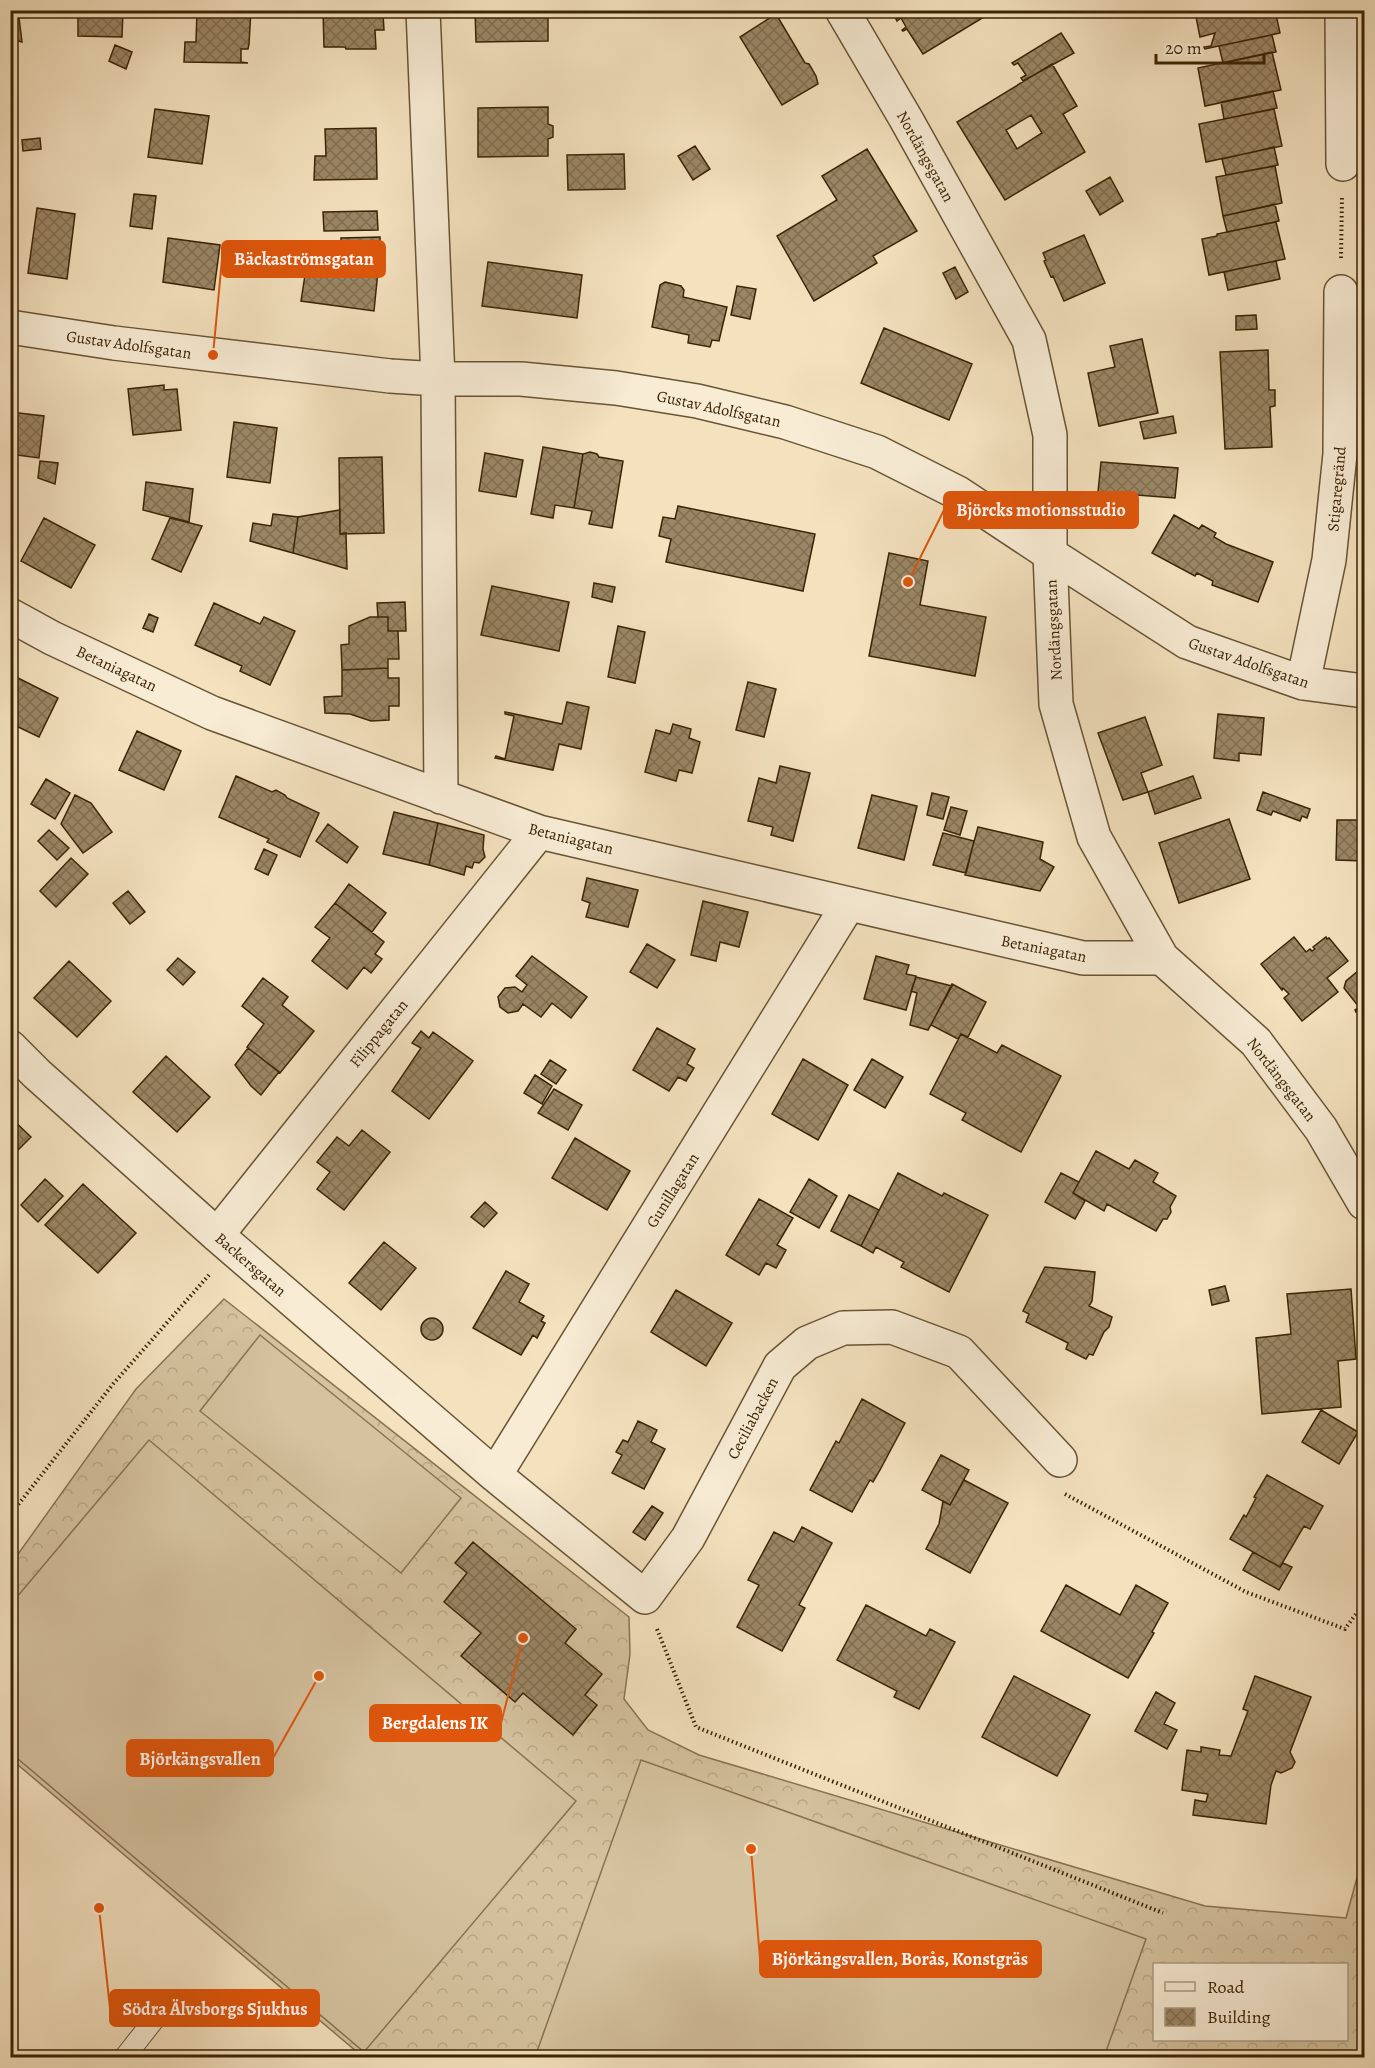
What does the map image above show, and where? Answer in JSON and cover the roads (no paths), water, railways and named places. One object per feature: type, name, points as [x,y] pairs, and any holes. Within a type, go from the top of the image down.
[{"type":"street","points":[[423,10],[438,379],[441,797]]},
{"type":"street","name":"Nordängsgatan","points":[[842,10],[906,119],[1029,340],[1050,435],[1050,554],[1056,704],[1094,837],[1162,958],[1256,1042],[1321,1128],[1365,1203]]},
{"type":"street","points":[[1342,10],[1343,164]]},
{"type":"street","name":"Stigaregränd","points":[[1303,683],[1329,560],[1338,477],[1341,280]]},
{"type":"street","name":"Gustav Adolfsgatan","points":[[10,327],[213,355],[390,376],[521,380],[616,388],[697,401],[785,422],[877,452],[938,482],[1187,642],[1303,683],[1365,691]]},
{"type":"street","name":"Betaniagatan","points":[[10,615],[52,638],[212,713],[539,832],[1083,958],[1162,958]]},
{"type":"street","name":"Filippagatan","points":[[225,1242],[539,832]]},
{"type":"street","name":"Gunillagatan","points":[[495,1475],[848,905]]},
{"type":"street","name":"Backersgatan","points":[[10,1047],[225,1242],[495,1475]]},
{"type":"street","name":"Ceciliabacken","points":[[495,1475],[645,1598],[688,1538],[780,1366],[807,1343],[843,1328],[892,1327],[959,1352],[1060,1460]]},
{"type":"lane","points":[[124,2058],[164,2007]]},
{"type":"place","name":"Bäckaströmsgatan","points":[[213,355]]},
{"type":"place","name":"Björcks motionsstudio","points":[[908,582]]},
{"type":"place","name":"Bergdalens IK","points":[[523,1638]]},
{"type":"place","name":"Björkängsvallen","points":[[319,1676]]},
{"type":"place","name":"Björkängsvallen, Borås, Konstgräs","points":[[751,1849]]},
{"type":"place","name":"Södra Älvsborgs Sjukhus","points":[[99,1908]]}]
